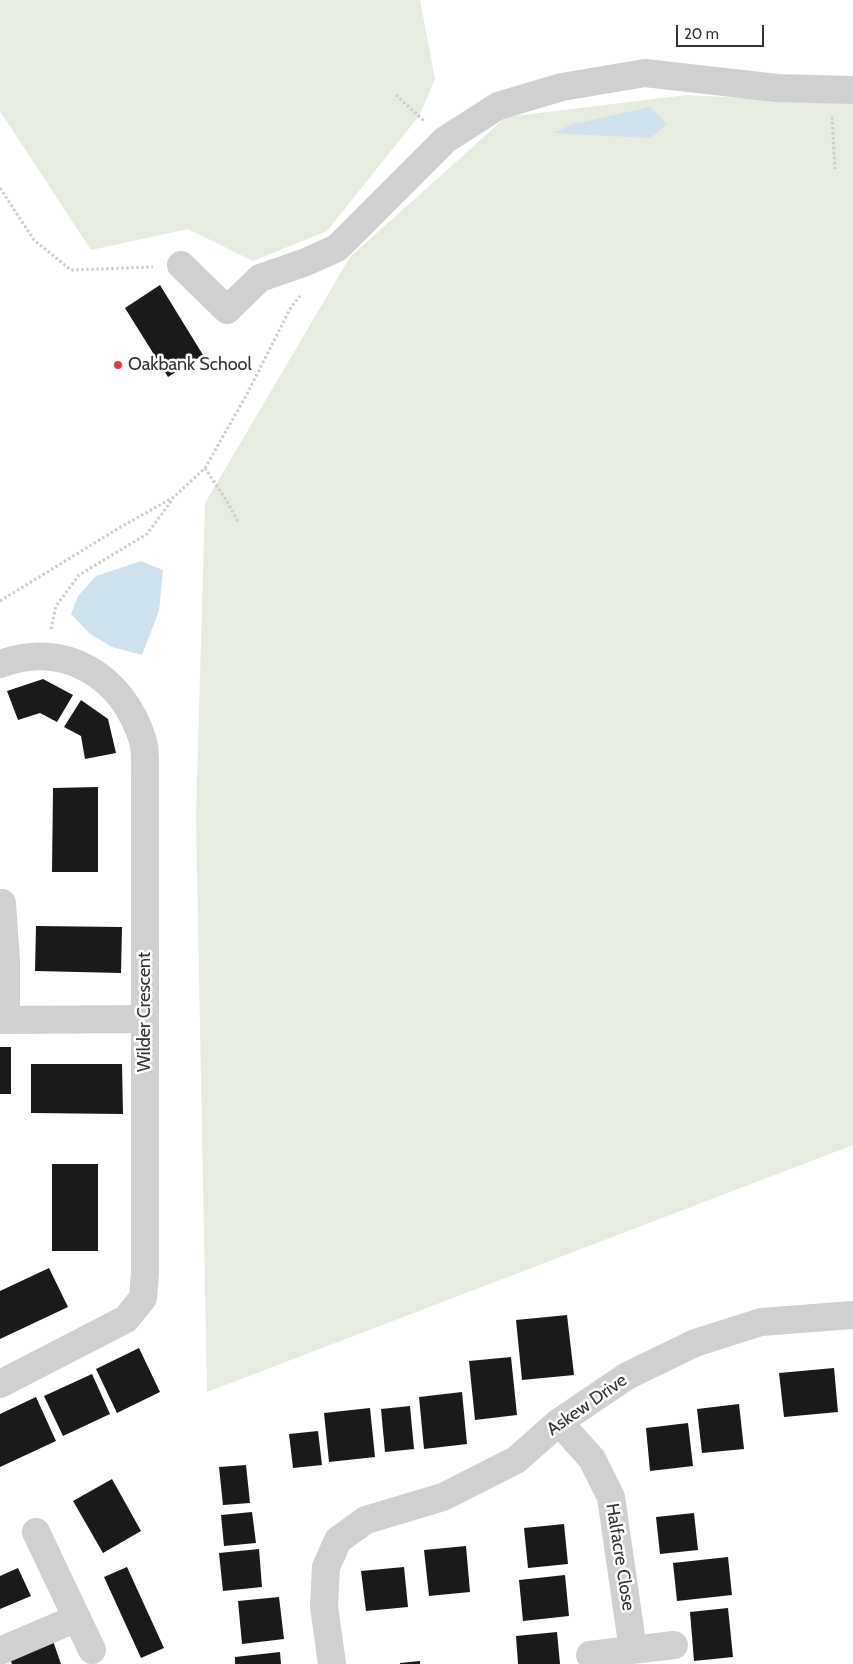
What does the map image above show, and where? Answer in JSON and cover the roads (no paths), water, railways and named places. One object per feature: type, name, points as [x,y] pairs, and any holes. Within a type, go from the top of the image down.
[{"type":"street","points":[[181,265],[227,310],[260,278],[306,262],[337,248],[445,140],[498,106],[562,87],[645,73],[777,88],[842,89]]},
{"type":"street","name":"Wilder Crescent","points":[[0,664],[14,659],[46,655],[74,661],[103,678],[128,708],[143,742],[145,779],[146,1273],[143,1298],[126,1319],[0,1384]]},
{"type":"street","points":[[2,903],[6,961],[3,1020],[145,1019]]},
{"type":"street","name":"Askew Drive","points":[[332,1664],[324,1606],[325,1576],[332,1533],[366,1520],[443,1497],[516,1460],[559,1422],[627,1376],[695,1343],[761,1322],[853,1314]]},
{"type":"street","name":"Halfacre Close","points":[[559,1422],[592,1459],[611,1497],[633,1650]]},
{"type":"street","points":[[36,1532],[92,1650]]},
{"type":"street","points":[[0,1651],[77,1618]]},
{"type":"street","points":[[590,1655],[674,1645]]},
{"type":"water","points":[[650,107],[667,124],[650,138],[553,133],[573,124]]},
{"type":"water","points":[[141,561],[163,570],[159,611],[142,655],[112,647],[90,634],[71,614],[78,596],[96,576]]},
{"type":"place","name":"Oakbank School","points":[[118,365]]}]
